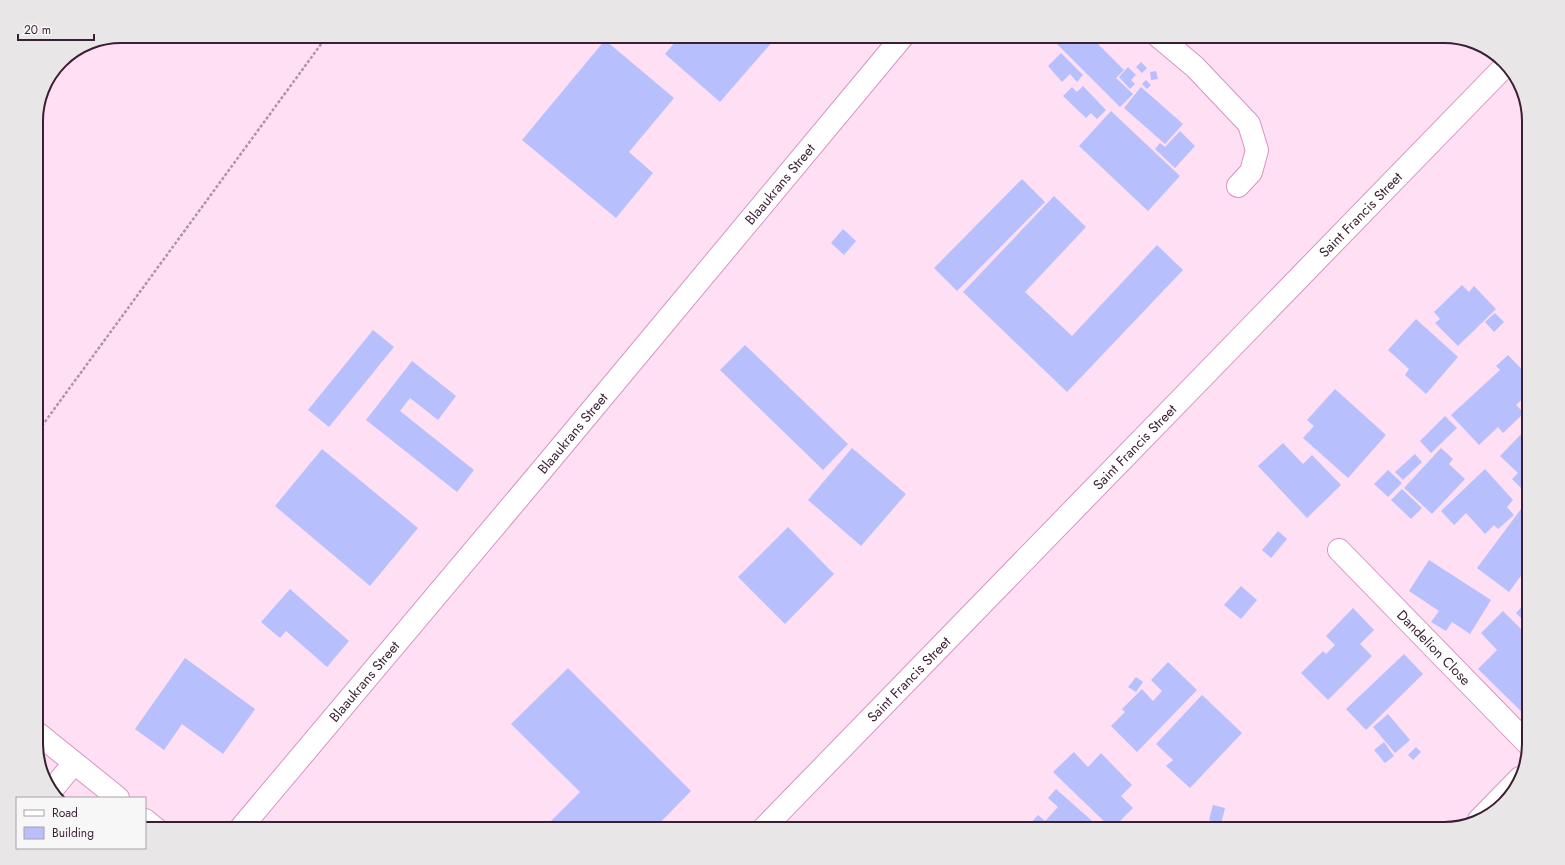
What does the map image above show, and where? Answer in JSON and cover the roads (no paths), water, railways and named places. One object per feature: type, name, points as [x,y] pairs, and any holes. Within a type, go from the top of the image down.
[{"type":"street","name":"Blaaukrans Street","points":[[246,822],[546,465],[897,43]]},
{"type":"street","points":[[1166,43],[1195,67],[1249,124],[1256,150],[1251,172],[1238,186]]},
{"type":"street","name":"Saint Francis Street","points":[[770,822],[1502,69]]},
{"type":"street","name":"Dandelion Close","points":[[1339,550],[1522,738]]},
{"type":"street","points":[[43,738],[117,797]]},
{"type":"street","points":[[55,786],[74,763]]}]
